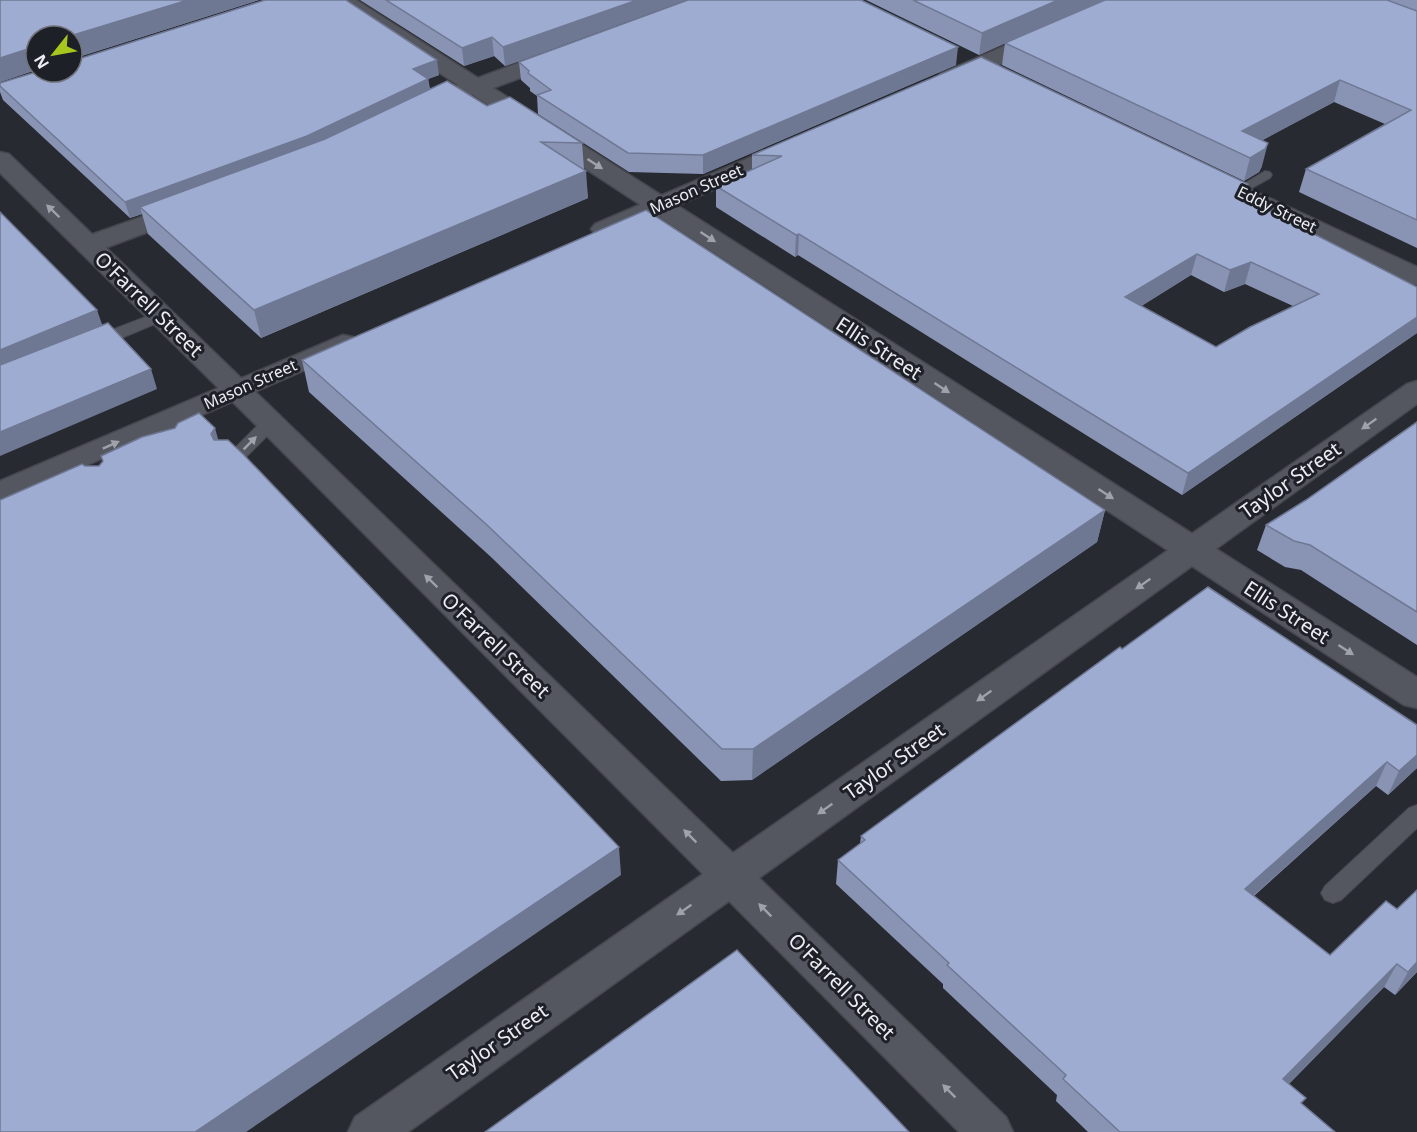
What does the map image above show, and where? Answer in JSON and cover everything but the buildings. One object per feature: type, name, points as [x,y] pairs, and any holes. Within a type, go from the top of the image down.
[{"type":"street","name":"Ellis Street","points":[[342,0],[1417,695]]},
{"type":"street","points":[[922,90],[1128,0]]},
{"type":"street","points":[[436,102],[578,49]]},
{"type":"street","points":[[957,54],[1005,77]]},
{"type":"street","name":"Mason Street","points":[[582,238],[815,137]]},
{"type":"street","name":"O'Farrell Street","points":[[0,159],[990,1132]]},
{"type":"street","name":"Eddy Street","points":[[1187,166],[1417,277]]},
{"type":"street","points":[[88,245],[212,200]]},
{"type":"street","name":"Mason Street","points":[[0,493],[84,468],[237,390],[368,332]]},
{"type":"street","name":"Taylor Street","points":[[371,1132],[1417,390]]},
{"type":"lane","points":[[1239,191],[1264,175]]},
{"type":"lane","points":[[75,351],[161,316]]},
{"type":"lane","points":[[230,464],[270,423]]},
{"type":"lane","points":[[1333,893],[1417,814]]}]
